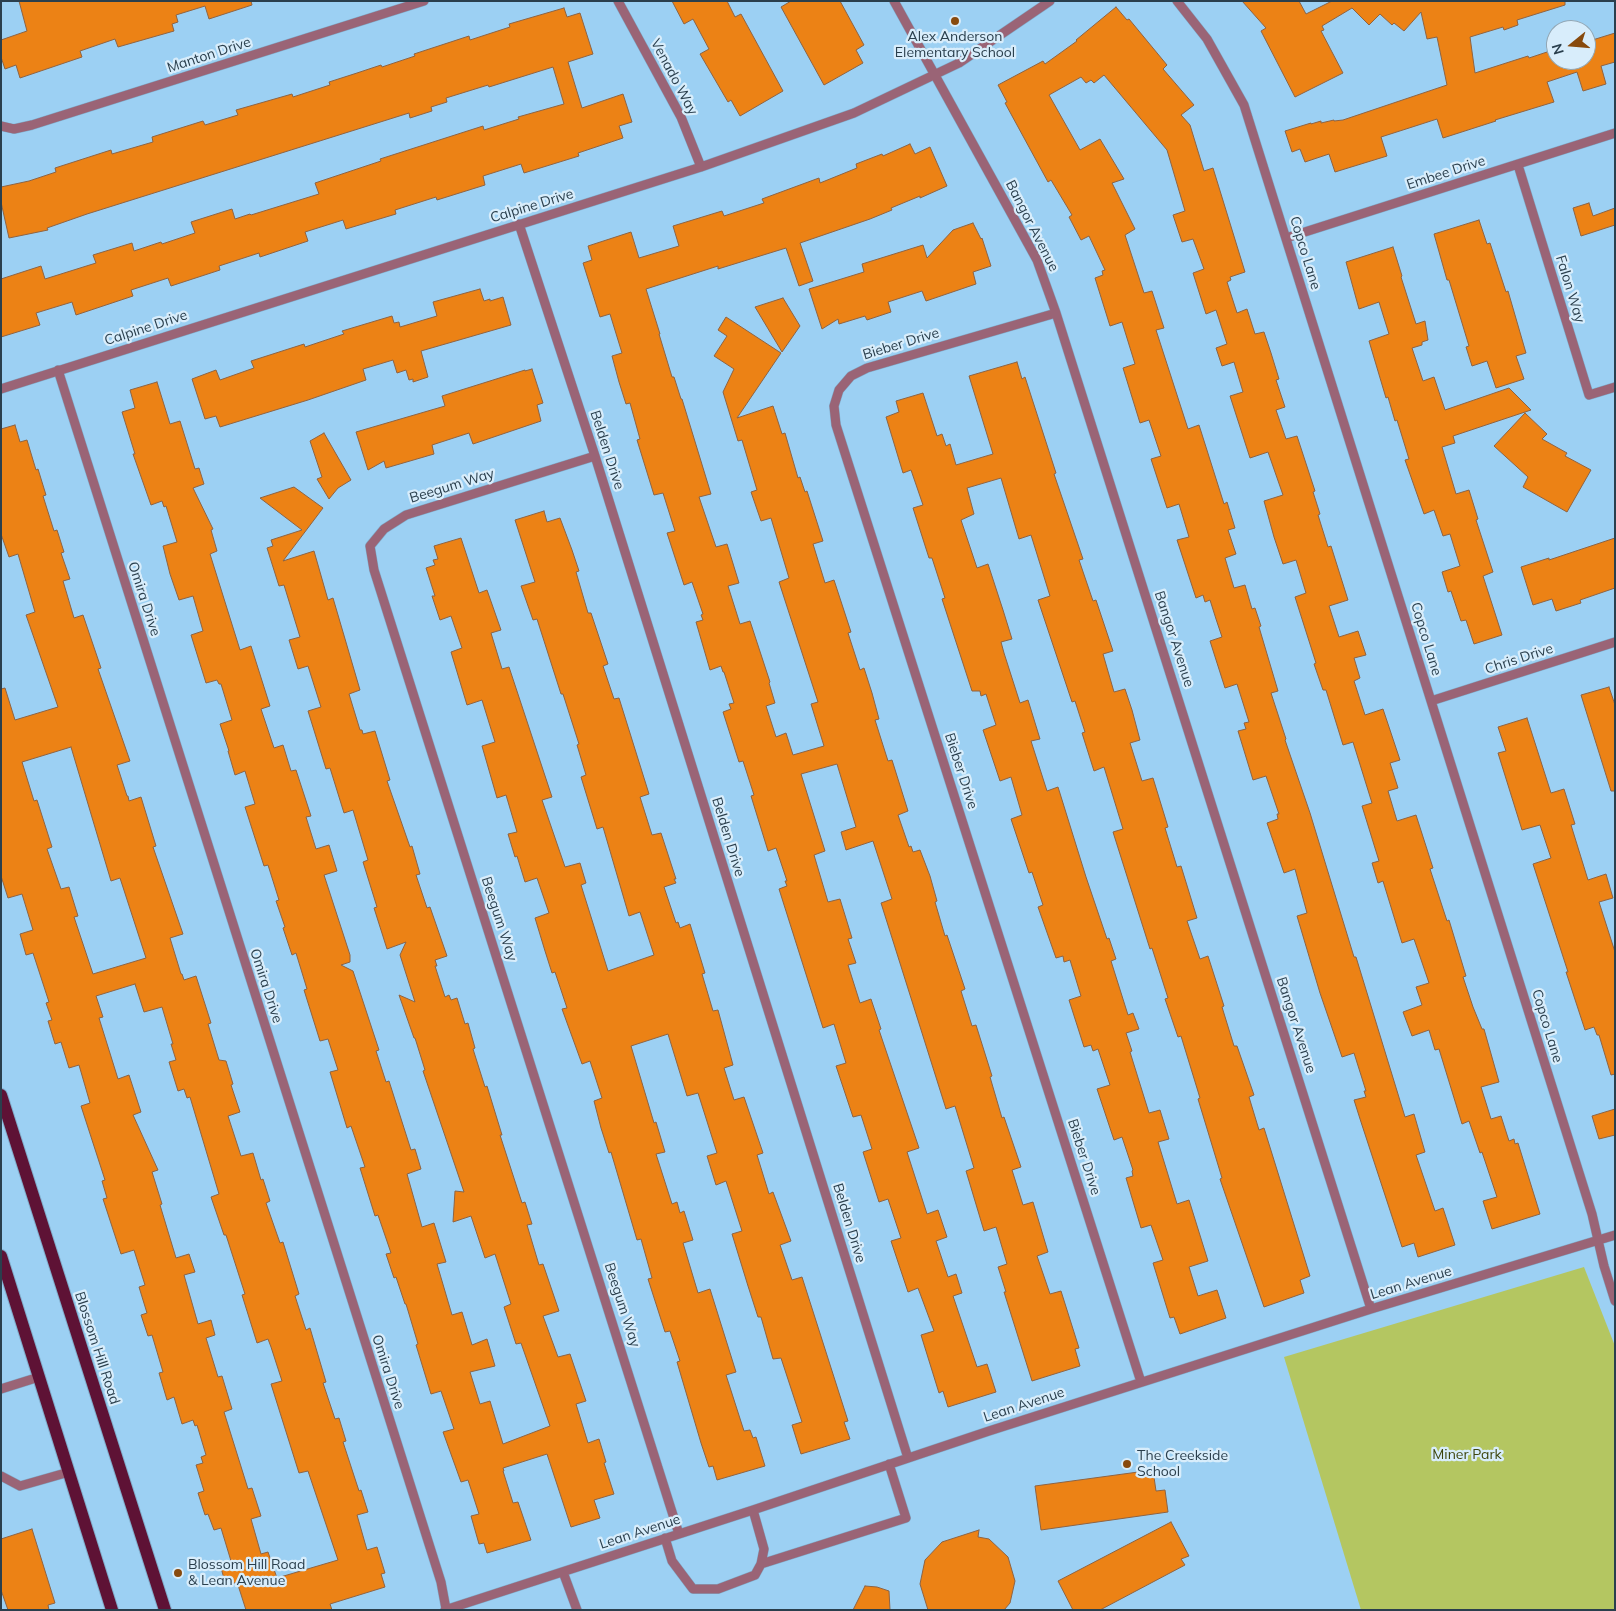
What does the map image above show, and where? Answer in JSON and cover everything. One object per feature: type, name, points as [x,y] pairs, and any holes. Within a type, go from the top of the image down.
[{"type":"main road","name":"Blossom Hill Road","points":[[1,1095],[165,1610]]},
{"type":"main road","points":[[1,1256],[111,1608]]},
{"type":"street","name":"Manton Drive","points":[[1,126],[14,129],[32,126],[424,1]]},
{"type":"street","name":"Venado Way","points":[[618,1],[681,117],[701,167]]},
{"type":"street","name":"Bangor Avenue","points":[[894,1],[1037,260],[1056,313],[1371,1309]]},
{"type":"street","name":"Calpine Drive","points":[[1,388],[701,167],[854,113],[959,63],[1050,1]]},
{"type":"street","name":"Copco Lane","points":[[1177,1],[1207,39],[1244,105],[1592,1214],[1615,1301]]},
{"type":"street","name":"Embee Drive","points":[[1286,238],[1615,134]]},
{"type":"street","name":"Falon Way","points":[[1518,165],[1589,395],[1615,387]]},
{"type":"street","name":"Belden Drive","points":[[519,224],[595,456],[908,1458]]},
{"type":"street","name":"Bieber Drive","points":[[1056,313],[866,368],[850,376],[839,390],[834,406],[836,425],[1141,1382]]},
{"type":"street","name":"Omira Drive","points":[[58,370],[441,1582],[445,1610]]},
{"type":"street","name":"Beegum Way","points":[[595,456],[406,515],[384,529],[370,546],[374,570],[679,1534]]},
{"type":"street","name":"Chris Drive","points":[[1431,701],[1615,642]]},
{"type":"street","name":"Lean Avenue","points":[[445,1610],[1141,1382],[1371,1309],[1615,1235]]},
{"type":"street","points":[[3,1388],[40,1377]]},
{"type":"street","points":[[761,1564],[906,1518],[889,1464]]},
{"type":"street","points":[[1,1476],[20,1486],[69,1472]]},
{"type":"street","points":[[665,1538],[672,1561],[693,1590],[718,1588],[755,1575],[761,1564],[764,1549],[753,1510]]},
{"type":"street","points":[[563,1572],[577,1610]]},
{"type":"green space","name":"Miner Park","points":[[1584,1267],[1615,1346],[1615,1610],[1361,1610],[1284,1357]]},
{"type":"building","points":[[19,1],[251,1],[252,5],[209,19],[205,6],[176,15],[178,22],[172,24],[174,31],[118,47],[115,39],[80,51],[82,57],[20,78],[16,65],[5,69],[1,57],[1,40],[27,31]]},
{"type":"building","points":[[672,1],[727,1],[735,17],[741,14],[783,91],[740,116],[731,100],[728,102],[700,54],[709,49],[693,19],[684,24]]},
{"type":"building","points":[[791,1],[840,1],[864,45],[856,50],[863,63],[824,85],[781,7]]},
{"type":"building","points":[[1242,1],[1299,1],[1306,14],[1332,1],[1565,1],[1565,5],[1517,20],[1518,25],[1504,30],[1503,27],[1470,37],[1475,73],[1528,56],[1529,58],[1546,52],[1546,70],[1596,70],[1596,39],[1615,33],[1615,62],[1601,66],[1606,84],[1583,91],[1577,72],[1547,82],[1554,102],[1443,138],[1437,119],[1381,137],[1387,156],[1335,172],[1329,154],[1305,162],[1300,149],[1292,152],[1285,131],[1321,121],[1321,123],[1343,120],[1447,85],[1437,37],[1427,39],[1421,12],[1404,31],[1394,23],[1392,25],[1380,14],[1369,25],[1352,8],[1322,26],[1324,30],[1321,31],[1343,73],[1295,97],[1261,31],[1266,28]]},
{"type":"building","points":[[1116,7],[1127,20],[1129,19],[1167,65],[1163,69],[1194,105],[1181,115],[1190,125],[1204,171],[1213,168],[1245,272],[1230,277],[1231,280],[1227,282],[1237,313],[1247,309],[1255,334],[1264,332],[1279,379],[1276,380],[1285,407],[1276,410],[1286,439],[1297,436],[1315,491],[1313,492],[1320,514],[1318,515],[1328,547],[1331,546],[1348,600],[1329,606],[1339,637],[1358,631],[1366,655],[1354,658],[1360,678],[1354,681],[1365,715],[1383,709],[1400,760],[1390,763],[1398,788],[1388,791],[1397,821],[1416,815],[1433,868],[1430,869],[1447,921],[1449,920],[1466,976],[1463,977],[1473,1007],[1482,1029],[1484,1029],[1499,1082],[1481,1087],[1491,1119],[1501,1116],[1509,1141],[1514,1139],[1515,1144],[1518,1143],[1540,1214],[1492,1229],[1483,1201],[1497,1197],[1482,1152],[1480,1153],[1469,1121],[1462,1124],[1439,1049],[1435,1050],[1429,1030],[1412,1036],[1403,1012],[1422,1005],[1416,987],[1429,983],[1414,939],[1402,943],[1383,881],[1378,883],[1372,863],[1379,861],[1362,806],[1372,803],[1353,742],[1343,745],[1326,690],[1323,690],[1314,664],[1316,663],[1295,597],[1306,593],[1296,560],[1283,564],[1274,537],[1264,501],[1283,495],[1268,452],[1250,458],[1230,396],[1243,392],[1234,362],[1222,366],[1216,348],[1227,344],[1216,310],[1206,314],[1193,273],[1204,269],[1193,239],[1182,242],[1173,215],[1185,211],[1167,150],[1104,75],[1094,83],[1091,80],[1086,83],[1081,77],[1049,95],[1080,150],[1100,139],[1124,179],[1112,183],[1135,229],[1125,235],[1144,293],[1152,291],[1164,328],[1156,330],[1188,429],[1199,425],[1224,504],[1227,502],[1235,528],[1228,530],[1236,554],[1225,558],[1234,588],[1245,585],[1252,609],[1255,608],[1278,691],[1271,693],[1285,740],[1310,813],[1354,957],[1356,957],[1405,1117],[1414,1114],[1425,1152],[1416,1155],[1435,1211],[1443,1208],[1455,1245],[1418,1257],[1414,1243],[1402,1247],[1354,1100],[1366,1097],[1364,1091],[1366,1091],[1354,1053],[1342,1057],[1320,993],[1297,916],[1307,913],[1295,869],[1284,873],[1267,823],[1278,819],[1277,814],[1279,814],[1266,776],[1253,780],[1238,731],[1246,729],[1244,723],[1249,722],[1237,684],[1225,688],[1210,641],[1222,637],[1210,600],[1205,602],[1203,595],[1196,598],[1177,540],[1189,537],[1179,504],[1167,508],[1151,459],[1161,456],[1149,420],[1140,423],[1123,368],[1135,364],[1122,322],[1110,326],[1095,278],[1103,275],[1102,271],[1105,270],[1089,236],[1081,240],[1069,217],[1072,215],[1051,180],[1048,182],[1005,103],[1007,102],[998,85],[1043,61],[1045,64],[1077,41]]},
{"type":"building","points":[[564,8],[567,17],[580,13],[593,54],[568,62],[582,108],[623,94],[632,122],[619,126],[623,138],[578,153],[579,156],[524,173],[521,164],[483,176],[485,185],[437,200],[436,197],[395,210],[396,214],[346,229],[343,220],[305,232],[308,241],[260,257],[259,253],[219,266],[220,270],[171,286],[168,278],[131,290],[133,296],[76,315],[72,302],[36,313],[40,325],[1,337],[1,279],[41,266],[45,279],[96,263],[93,255],[132,243],[134,251],[161,242],[162,244],[195,233],[191,222],[232,209],[235,219],[319,194],[315,183],[381,161],[380,159],[483,126],[484,130],[519,119],[518,117],[564,104],[553,67],[446,98],[447,102],[431,107],[432,111],[410,118],[409,113],[87,214],[47,228],[48,230],[9,238],[1,202],[1,187],[29,181],[56,172],[55,168],[111,150],[112,154],[153,142],[152,137],[203,121],[205,125],[238,115],[236,110],[292,94],[293,97],[330,85],[329,82],[415,56],[414,54],[469,36],[470,40],[510,27],[509,24]]},
{"type":"building","points":[[910,144],[915,154],[930,147],[947,186],[891,208],[892,210],[870,219],[800,243],[813,281],[799,286],[786,248],[718,269],[718,266],[646,289],[672,377],[674,377],[682,399],[711,494],[699,497],[716,547],[727,544],[739,583],[728,586],[740,624],[750,621],[770,682],[775,703],[766,706],[776,737],[786,733],[793,755],[824,746],[811,704],[818,702],[779,582],[789,578],[771,518],[761,521],[751,492],[757,490],[742,440],[738,441],[723,392],[734,369],[714,356],[727,336],[718,330],[726,317],[781,353],[737,418],[773,406],[782,434],[785,433],[798,478],[800,477],[805,492],[807,491],[823,541],[813,544],[825,583],[834,580],[851,632],[848,633],[860,670],[864,668],[872,693],[879,719],[875,720],[888,761],[892,760],[908,811],[898,815],[909,847],[911,846],[913,852],[920,850],[930,876],[945,936],[947,935],[965,989],[961,991],[972,1026],[976,1025],[992,1076],[990,1077],[1002,1118],[1004,1117],[1021,1167],[1012,1170],[1023,1205],[1033,1202],[1048,1252],[1037,1256],[1050,1294],[1061,1291],[1079,1348],[1075,1349],[1080,1366],[1032,1381],[998,1267],[1007,1264],[996,1227],[984,1231],[966,1171],[974,1168],[955,1106],[946,1109],[881,903],[892,899],[873,841],[846,850],[841,832],[856,827],[837,764],[801,774],[825,851],[814,855],[828,902],[840,899],[852,938],[848,939],[856,963],[848,965],[860,1003],[871,999],[881,1029],[879,1030],[919,1148],[907,1152],[927,1214],[938,1210],[947,1237],[936,1241],[948,1277],[956,1274],[962,1293],[953,1296],[977,1367],[987,1364],[996,1392],[948,1407],[943,1391],[939,1393],[921,1335],[934,1331],[918,1288],[908,1292],[891,1241],[901,1238],[888,1199],[879,1202],[863,1152],[872,1149],[861,1115],[853,1117],[836,1066],[846,1063],[834,1024],[823,1028],[779,889],[787,886],[785,881],[787,881],[776,848],[768,851],[751,796],[754,795],[743,761],[739,762],[723,712],[731,709],[729,704],[734,703],[721,666],[710,670],[696,622],[703,620],[701,615],[703,614],[692,582],[684,585],[667,533],[675,531],[663,493],[654,495],[637,440],[640,439],[630,403],[626,404],[619,382],[612,356],[622,353],[610,314],[600,317],[583,263],[592,260],[588,246],[631,232],[639,258],[679,246],[673,226],[722,211],[724,216],[764,203],[762,199],[819,178],[820,183],[857,168],[856,164],[882,154],[883,156]]},
{"type":"building","points":[[1589,203],[1593,216],[1615,208],[1615,225],[1581,236],[1573,208]]},
{"type":"building","points":[[1479,220],[1487,244],[1490,243],[1506,292],[1508,291],[1526,353],[1516,356],[1524,379],[1496,388],[1487,361],[1472,366],[1466,347],[1469,346],[1434,234]]},
{"type":"building","points":[[973,223],[982,238],[991,266],[973,272],[976,284],[926,301],[922,291],[888,302],[891,312],[867,320],[865,316],[839,324],[838,319],[822,329],[809,289],[864,272],[862,264],[923,245],[927,258],[953,230]]},
{"type":"building","points":[[1393,247],[1416,324],[1425,321],[1428,340],[1422,342],[1422,345],[1412,348],[1423,381],[1434,377],[1445,410],[1509,388],[1531,410],[1453,436],[1455,443],[1442,447],[1456,494],[1469,490],[1478,519],[1476,520],[1493,572],[1483,576],[1502,635],[1474,644],[1466,620],[1461,621],[1451,591],[1448,592],[1442,572],[1460,566],[1450,534],[1443,536],[1434,510],[1424,514],[1405,460],[1409,459],[1397,420],[1395,421],[1388,397],[1386,398],[1369,341],[1389,334],[1379,302],[1359,309],[1346,262]]},
{"type":"building","points":[[480,289],[484,301],[503,297],[511,325],[421,351],[428,377],[413,382],[413,379],[409,380],[406,370],[397,373],[393,360],[363,369],[366,380],[308,400],[220,427],[216,416],[205,419],[192,379],[216,370],[220,380],[254,368],[251,361],[304,344],[305,347],[344,334],[342,331],[392,316],[394,323],[399,322],[400,327],[437,316],[433,302]]},
{"type":"building","points":[[783,298],[800,326],[782,352],[755,307]]},
{"type":"building","points":[[1017,362],[1022,379],[1025,377],[1056,473],[1054,474],[1083,559],[1079,560],[1093,601],[1096,600],[1113,651],[1103,654],[1114,692],[1125,689],[1132,710],[1140,740],[1130,743],[1142,781],[1153,778],[1168,827],[1165,828],[1177,867],[1181,866],[1197,918],[1187,921],[1200,959],[1208,956],[1234,1046],[1237,1046],[1254,1095],[1249,1097],[1259,1130],[1264,1128],[1310,1276],[1300,1280],[1304,1293],[1264,1307],[1220,1179],[1222,1178],[1181,1036],[1178,1037],[1165,999],[1168,998],[1152,948],[1150,949],[1113,832],[1123,829],[1104,767],[1094,771],[1082,733],[1085,732],[1075,701],[1072,702],[1038,600],[1050,596],[1031,535],[1019,539],[1001,478],[967,488],[974,514],[961,520],[977,568],[988,564],[1012,639],[1001,642],[1020,703],[1028,700],[1040,739],[1031,741],[1047,791],[1058,787],[1086,877],[1107,939],[1109,938],[1116,959],[1111,961],[1128,1015],[1133,1013],[1139,1029],[1126,1033],[1132,1051],[1130,1052],[1149,1113],[1160,1110],[1169,1139],[1158,1142],[1177,1204],[1189,1200],[1208,1261],[1189,1267],[1198,1296],[1217,1290],[1226,1318],[1180,1334],[1174,1317],[1170,1318],[1153,1263],[1163,1260],[1151,1225],[1141,1228],[1126,1178],[1133,1176],[1133,1170],[1122,1137],[1114,1140],[1097,1089],[1110,1085],[1098,1049],[1093,1051],[1091,1045],[1084,1047],[1069,1000],[1081,996],[1070,960],[1064,962],[1063,956],[1056,958],[1038,907],[1043,905],[1032,872],[1029,873],[1011,819],[1022,815],[1011,777],[1000,781],[983,730],[996,725],[986,694],[981,696],[980,691],[972,691],[942,599],[945,598],[932,558],[929,558],[913,508],[923,505],[911,470],[903,473],[886,417],[899,412],[896,401],[923,393],[937,436],[942,434],[946,446],[950,444],[956,465],[993,454],[969,376]]},
{"type":"building","points":[[532,369],[543,403],[537,405],[541,421],[473,444],[469,433],[432,445],[434,454],[386,468],[384,461],[368,470],[356,432],[445,406],[442,396]]},
{"type":"building","points":[[157,382],[170,424],[180,421],[195,469],[199,468],[204,484],[193,488],[213,529],[211,530],[217,551],[210,554],[240,650],[251,646],[270,706],[261,709],[274,748],[283,745],[291,771],[296,770],[311,816],[306,817],[316,849],[329,845],[337,871],[324,875],[350,955],[350,962],[341,965],[353,971],[379,1050],[376,1051],[386,1082],[389,1081],[411,1150],[415,1149],[421,1169],[407,1174],[422,1227],[434,1223],[446,1262],[437,1264],[452,1315],[462,1312],[472,1345],[487,1339],[495,1366],[470,1372],[480,1404],[490,1401],[503,1444],[550,1426],[521,1343],[516,1344],[504,1307],[511,1304],[495,1254],[485,1258],[471,1216],[453,1222],[455,1191],[464,1192],[423,1071],[425,1070],[415,1038],[399,995],[415,1002],[400,955],[406,942],[387,949],[374,908],[377,907],[363,862],[368,860],[353,810],[344,813],[330,768],[326,769],[308,711],[321,707],[308,666],[298,669],[289,640],[300,637],[284,585],[279,586],[267,548],[273,546],[271,540],[302,530],[260,498],[294,487],[323,508],[283,561],[314,551],[328,600],[333,598],[360,690],[349,694],[360,730],[362,730],[363,734],[375,731],[390,780],[387,781],[410,847],[412,846],[420,874],[416,875],[427,908],[430,907],[447,956],[435,960],[437,966],[435,966],[445,997],[449,995],[451,1000],[457,998],[465,1024],[468,1023],[475,1048],[473,1049],[485,1087],[487,1086],[502,1135],[500,1135],[522,1203],[525,1202],[532,1224],[527,1225],[539,1265],[543,1264],[559,1311],[543,1316],[558,1357],[570,1354],[586,1401],[576,1404],[588,1443],[599,1439],[606,1462],[604,1463],[614,1494],[594,1500],[600,1518],[571,1527],[547,1454],[503,1468],[513,1503],[518,1502],[531,1540],[487,1553],[484,1543],[479,1544],[471,1516],[479,1514],[468,1480],[461,1482],[443,1432],[454,1429],[441,1391],[431,1394],[406,1304],[386,1254],[391,1253],[378,1215],[375,1216],[360,1168],[365,1167],[351,1126],[347,1128],[330,1072],[338,1070],[328,1039],[320,1041],[304,990],[307,989],[296,953],[292,955],[283,928],[285,927],[276,901],[279,900],[268,865],[264,866],[245,807],[255,804],[245,771],[235,775],[220,724],[232,720],[221,684],[217,680],[206,683],[191,635],[203,631],[193,596],[179,600],[170,574],[163,546],[177,542],[166,506],[164,507],[162,501],[151,505],[133,454],[135,454],[122,412],[135,408],[130,390]]},
{"type":"building","points":[[1525,413],[1547,434],[1542,439],[1567,453],[1565,456],[1591,470],[1567,512],[1523,487],[1528,477],[1494,446]]},
{"type":"building","points":[[15,425],[20,442],[27,440],[36,470],[38,469],[46,495],[43,496],[54,531],[57,530],[64,552],[61,553],[70,579],[63,581],[74,618],[83,615],[101,668],[98,669],[130,761],[117,765],[129,801],[141,797],[156,846],[153,847],[183,934],[170,938],[181,974],[184,980],[196,976],[211,1023],[208,1024],[219,1060],[226,1061],[233,1084],[231,1085],[240,1112],[228,1116],[241,1156],[253,1153],[261,1180],[263,1179],[270,1201],[266,1203],[280,1243],[283,1242],[299,1294],[295,1296],[306,1330],[310,1328],[326,1382],[323,1383],[335,1419],[339,1418],[346,1441],[343,1442],[368,1512],[357,1515],[367,1550],[377,1547],[385,1573],[381,1574],[385,1587],[330,1604],[332,1610],[246,1610],[237,1582],[226,1586],[220,1564],[231,1561],[221,1528],[214,1530],[208,1514],[205,1515],[198,1493],[204,1491],[196,1465],[203,1463],[201,1457],[206,1455],[197,1425],[195,1426],[193,1420],[182,1424],[174,1397],[167,1400],[159,1373],[163,1372],[152,1335],[148,1336],[141,1315],[147,1313],[139,1287],[145,1285],[134,1250],[121,1254],[103,1199],[107,1198],[102,1181],[105,1180],[81,1106],[90,1103],[79,1065],[69,1068],[61,1042],[55,1044],[48,1021],[52,1020],[46,1003],[49,1002],[33,953],[26,955],[20,934],[33,930],[22,894],[8,898],[1,876],[1,689],[5,688],[15,720],[58,707],[26,615],[35,612],[18,554],[9,557],[1,534],[1,429]],"holes":[[[71,747],[111,881],[120,878],[146,958],[93,974],[74,917],[78,916],[69,887],[61,889],[47,849],[52,847],[37,800],[34,801],[22,762]],[[135,984],[144,1012],[162,1007],[176,1060],[169,1062],[178,1091],[184,1089],[187,1098],[190,1097],[219,1194],[211,1197],[224,1235],[226,1235],[245,1294],[242,1295],[257,1343],[268,1339],[271,1347],[282,1381],[271,1384],[299,1473],[308,1471],[338,1560],[277,1578],[268,1552],[261,1554],[251,1519],[261,1516],[252,1488],[248,1489],[224,1412],[232,1409],[222,1376],[218,1377],[206,1338],[215,1335],[211,1320],[198,1324],[184,1275],[195,1272],[189,1254],[176,1258],[152,1172],[158,1170],[133,1115],[141,1112],[129,1075],[118,1079],[99,1018],[103,1017],[96,996]]]},
{"type":"building","points":[[324,433],[351,480],[338,488],[329,499],[317,479],[322,477],[310,441]]},
{"type":"building","points":[[544,511],[547,522],[560,518],[572,550],[579,571],[576,572],[588,613],[591,613],[608,664],[603,666],[614,699],[619,698],[649,794],[640,797],[652,835],[661,833],[676,879],[674,879],[676,883],[664,887],[676,923],[678,922],[680,928],[690,924],[705,973],[702,974],[713,1011],[718,1010],[733,1065],[724,1068],[734,1100],[744,1097],[763,1153],[757,1155],[769,1194],[773,1192],[791,1241],[780,1245],[792,1280],[802,1277],[848,1421],[844,1422],[850,1439],[801,1454],[792,1425],[802,1422],[781,1358],[773,1359],[761,1317],[758,1317],[748,1286],[732,1234],[742,1231],[726,1181],[716,1185],[707,1156],[717,1153],[698,1093],[687,1096],[668,1034],[631,1046],[654,1123],[656,1122],[665,1152],[656,1154],[672,1204],[677,1202],[680,1213],[684,1211],[693,1240],[683,1243],[698,1293],[710,1289],[736,1372],[726,1375],[744,1431],[750,1430],[753,1438],[756,1437],[765,1466],[717,1480],[713,1466],[709,1467],[701,1443],[677,1362],[680,1361],[670,1331],[665,1332],[648,1279],[652,1278],[641,1239],[637,1240],[611,1152],[609,1153],[601,1128],[594,1101],[602,1098],[590,1061],[582,1064],[562,1009],[567,1008],[555,972],[552,973],[535,918],[549,913],[537,878],[525,882],[517,856],[515,857],[508,834],[517,832],[506,795],[497,798],[482,746],[495,742],[482,700],[467,705],[451,652],[462,648],[451,616],[440,620],[426,568],[435,565],[433,560],[438,559],[434,546],[461,538],[479,593],[487,590],[501,630],[491,633],[502,669],[509,667],[552,797],[542,800],[565,867],[580,863],[586,883],[581,885],[608,971],[654,955],[640,912],[629,916],[603,827],[597,829],[581,777],[586,775],[577,745],[579,744],[537,619],[533,620],[521,586],[535,582],[515,520]]},
{"type":"building","points":[[1615,538],[1615,588],[1580,600],[1581,603],[1556,611],[1552,599],[1533,605],[1521,567],[1549,558],[1549,560]]},
{"type":"building","points":[[1609,687],[1615,705],[1615,791],[1611,791],[1581,695]]},
{"type":"building","points":[[1527,718],[1551,793],[1564,789],[1575,824],[1571,825],[1588,880],[1606,874],[1613,898],[1599,902],[1615,952],[1615,1074],[1611,1075],[1599,1035],[1597,1035],[1594,1027],[1585,1030],[1533,864],[1551,858],[1540,825],[1522,830],[1498,753],[1506,751],[1498,727]]},
{"type":"building","points":[[1615,1109],[1615,1135],[1599,1139],[1592,1116]]},
{"type":"building","points":[[1153,1470],[1156,1491],[1165,1490],[1168,1512],[1041,1530],[1035,1486]]},
{"type":"building","points":[[1171,1522],[1189,1556],[1181,1559],[1185,1565],[1100,1610],[1073,1610],[1058,1581]]},
{"type":"building","points":[[32,1529],[55,1603],[48,1605],[49,1610],[8,1610],[1,1590],[1,1539]]},
{"type":"building","points":[[979,1530],[978,1537],[989,1539],[1008,1557],[1015,1581],[1010,1603],[1004,1610],[928,1610],[920,1584],[925,1560],[942,1542]]},
{"type":"building","points":[[865,1586],[889,1591],[890,1610],[853,1610]]},
{"type":"place","name":"Alex Anderson Elementary School","points":[[955,21]]},
{"type":"place","name":"The Creekside School","points":[[1127,1464]]},
{"type":"place","name":"Blossom Hill Road & Lean Avenue","points":[[178,1573]]}]
